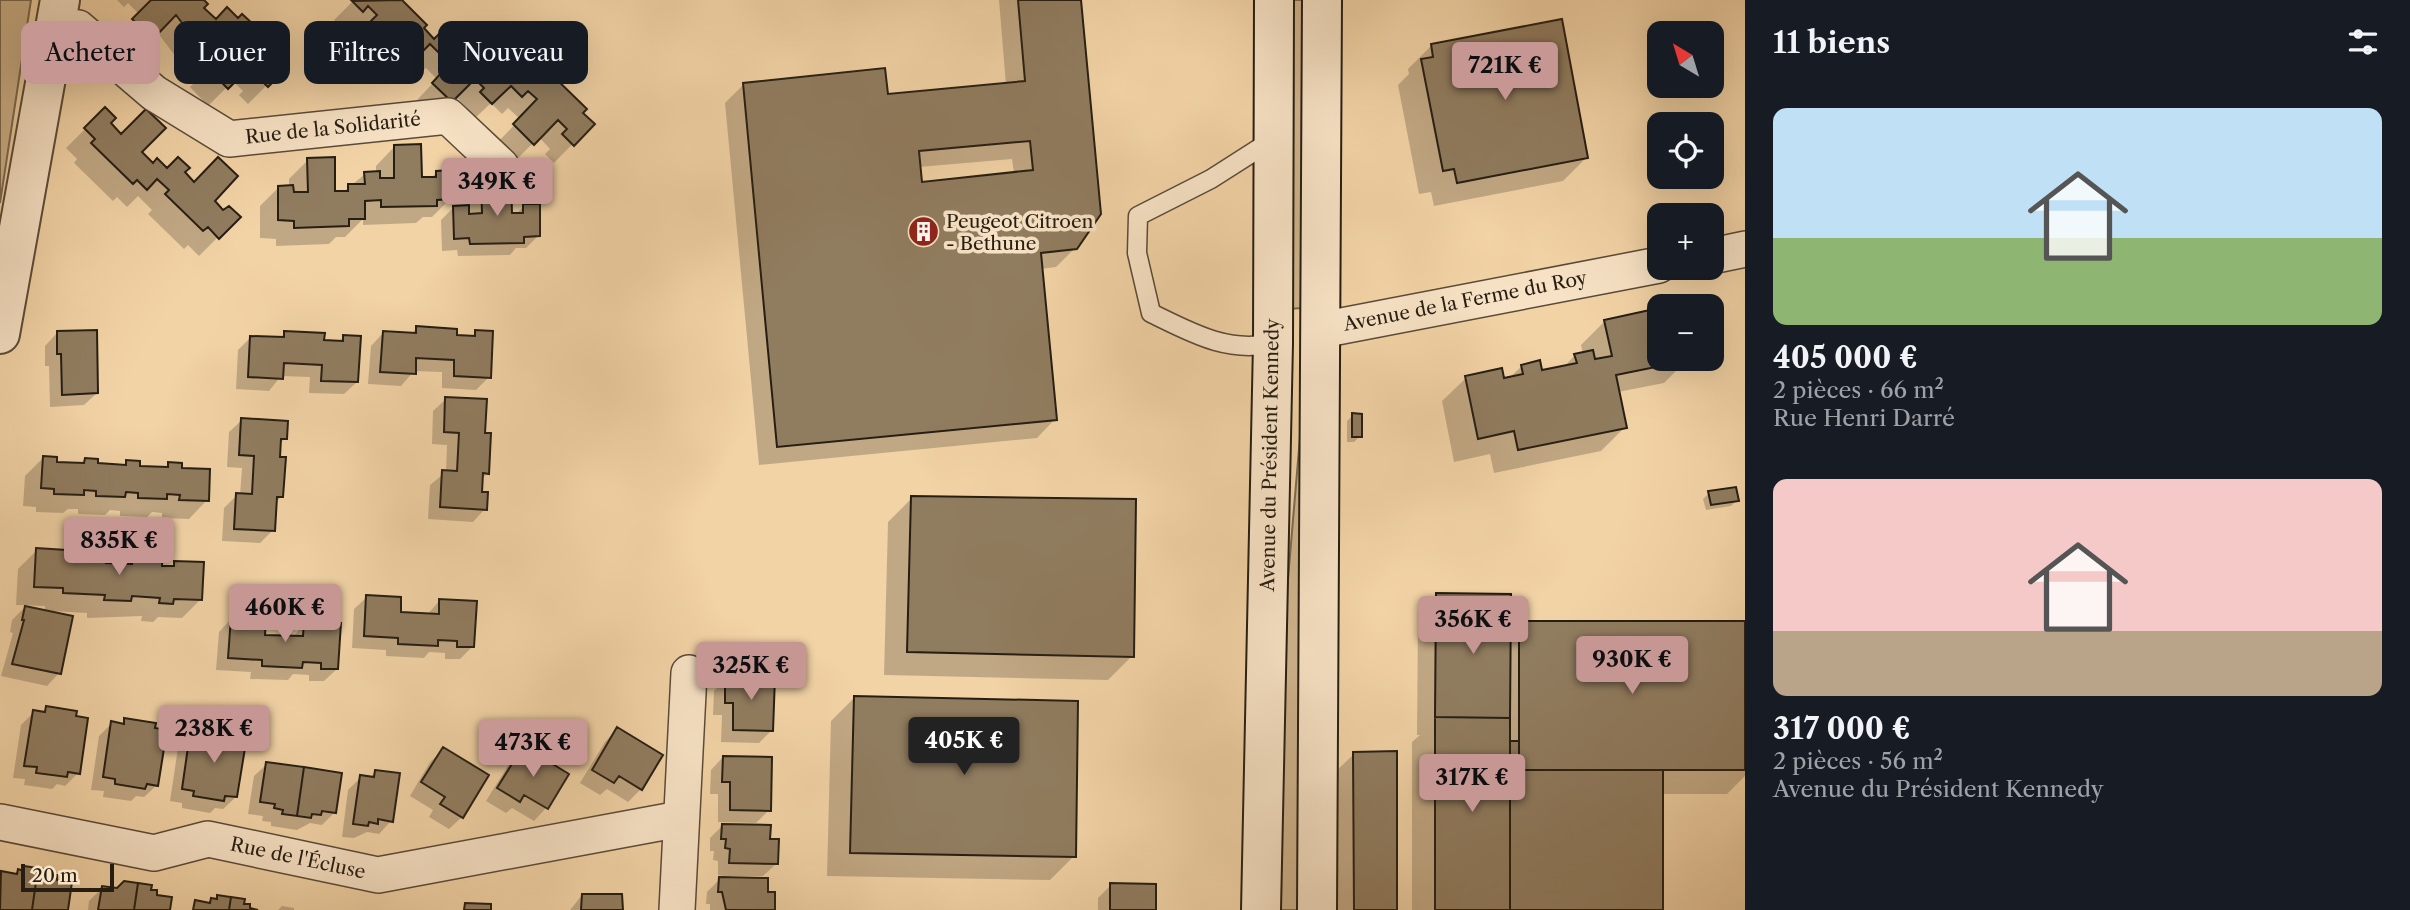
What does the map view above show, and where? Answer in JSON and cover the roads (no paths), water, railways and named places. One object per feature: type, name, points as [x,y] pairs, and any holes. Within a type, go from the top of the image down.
[{"type":"main road","name":"Avenue du Président Kennedy","points":[[1261,910],[1273,343],[1271,234],[1275,138],[1274,0]]},
{"type":"main road","points":[[1317,910],[1322,0]]},
{"type":"main road","points":[[0,334],[58,13]]},
{"type":"main road","name":"Avenue de la Ferme du Roy","points":[[1273,343],[1321,330]]},
{"type":"street","name":"Rue de la Solidarité","points":[[58,13],[154,93],[229,139],[448,116],[501,166]]},
{"type":"street","points":[[1724,253],[1745,249]]},
{"type":"street","name":"Avenue de la Ferme du Roy","points":[[1321,330],[1647,267]]},
{"type":"street","points":[[677,910],[689,673]]},
{"type":"street","name":"Rue de l'Écluse","points":[[0,822],[154,853],[208,839],[378,874],[680,819]]},
{"type":"lane","points":[[1273,343],[1257,347],[1209,342],[1151,313],[1137,253],[1138,216],[1211,179],[1275,138]]},
{"type":"place","name":"Peugeot Citroen - Bethune","points":[[923,232]]}]
